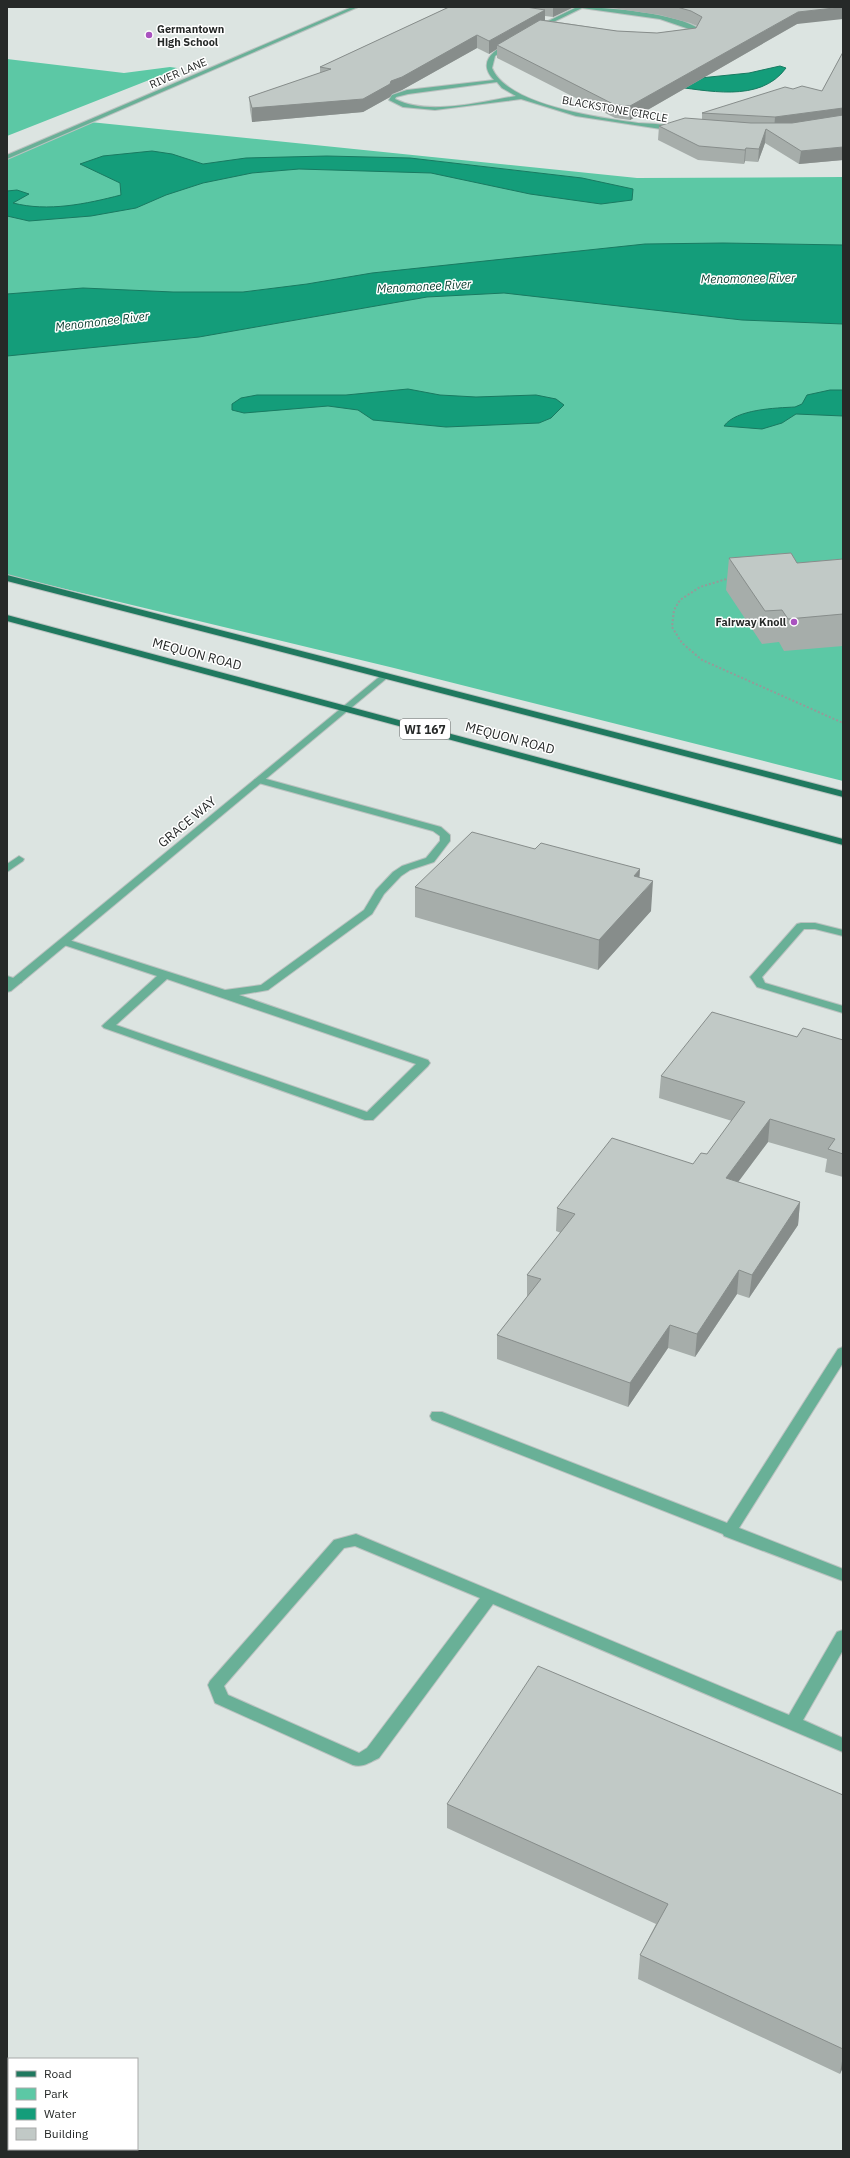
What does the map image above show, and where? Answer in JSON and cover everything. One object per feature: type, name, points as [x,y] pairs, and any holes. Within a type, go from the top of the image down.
[{"type":"main road","name":"MEQUON ROAD","points":[[7,578],[843,794]]},
{"type":"main road","name":"MEQUON ROAD","points":[[7,618],[346,707],[843,842]]},
{"type":"street","name":"RIVER LANE","points":[[7,157],[356,7]]},
{"type":"street","points":[[545,19],[582,7],[670,20],[691,25],[698,30],[693,38],[686,40]]},
{"type":"street","points":[[531,31],[538,28],[553,17]]},
{"type":"street","points":[[538,28],[553,30]]},
{"type":"street","points":[[519,38],[492,56],[489,62],[489,69],[496,81],[407,92],[394,96],[392,100],[398,105],[422,108],[521,97]]},
{"type":"street","name":"BLACKSTONE CIRCLE","points":[[496,81],[521,97],[557,110],[590,117],[678,129]]},
{"type":"street","name":"GRACE WAY","points":[[7,989],[12,980],[65,942],[384,676]]},
{"type":"street","points":[[224,994],[264,988],[368,912],[380,892],[397,874],[406,868],[430,860],[445,841],[446,835],[436,829],[259,780]]},
{"type":"street","points":[[7,869],[19,859]]},
{"type":"street","points":[[843,934],[815,926],[802,926],[756,977],[762,985],[843,1010]]},
{"type":"street","points":[[65,942],[166,974],[424,1063],[369,1117],[108,1026],[166,974]]},
{"type":"street","points":[[729,1532],[843,1352]]},
{"type":"street","points":[[437,1416],[729,1532],[843,1575]]},
{"type":"street","points":[[490,1596],[373,1753],[359,1760],[221,1699],[216,1685],[339,1544],[356,1540],[794,1723],[843,1746]]},
{"type":"street","points":[[794,1723],[843,1636]]},
{"type":"path","points":[[730,578],[716,580],[692,591],[677,604],[672,626],[682,643],[702,660],[843,723]]},
{"type":"green space","points":[[7,59],[124,73],[170,67],[177,68],[7,136]]},
{"type":"green space","points":[[90,122],[637,178],[843,177],[843,781],[394,668],[7,575],[7,157]]},
{"type":"water","points":[[780,66],[786,68],[775,79],[762,87],[747,91],[715,92],[669,86],[700,78],[749,73]]},
{"type":"water","points":[[152,151],[172,154],[203,164],[246,158],[327,156],[410,158],[582,178],[633,189],[632,200],[601,204],[530,194],[431,173],[299,169],[252,173],[203,183],[166,195],[136,208],[91,216],[29,221],[7,216],[7,191],[17,190],[29,194],[13,203],[40,207],[81,204],[121,195],[120,183],[80,164],[103,156]]},
{"type":"water","name":"Menomonee River","points":[[723,243],[843,245],[843,324],[742,320],[504,293],[427,297],[199,337],[7,356],[7,294],[83,288],[173,292],[243,292],[307,284],[372,273],[645,244]]},
{"type":"water","points":[[408,389],[440,395],[476,397],[536,395],[556,399],[564,405],[551,418],[539,423],[446,427],[373,420],[358,410],[328,406],[244,413],[232,410],[232,404],[241,398],[257,395],[346,395]]},
{"type":"water","points":[[830,390],[843,390],[843,416],[796,414],[782,423],[762,429],[724,426],[737,416],[757,410],[795,407],[802,404],[807,395]]},
{"type":"building","points":[[449,7],[526,7],[545,10],[489,41],[477,35],[402,77],[391,81],[390,84],[363,99],[252,108],[249,97],[331,69],[320,67]]},
{"type":"building","points":[[677,7],[843,7],[798,12],[630,106],[615,105],[497,45],[540,20],[617,31],[657,33],[696,28],[702,17],[691,11]]},
{"type":"building","points":[[843,52],[843,108],[775,117],[702,113],[785,87],[793,89],[802,86],[822,91]]},
{"type":"building","points":[[843,115],[843,147],[801,151],[766,129],[759,149],[746,148],[745,150],[699,146],[659,126],[685,118],[751,123],[792,123]]},
{"type":"building","points":[[791,553],[797,563],[843,559],[843,614],[788,619],[782,610],[765,611],[729,558]]},
{"type":"building","points":[[472,832],[535,849],[541,843],[640,869],[634,876],[653,881],[599,940],[415,887]]},
{"type":"building","points":[[712,1012],[797,1037],[803,1028],[843,1040],[843,1154],[828,1149],[835,1139],[770,1119],[726,1178],[800,1202],[752,1275],[739,1270],[697,1334],[670,1325],[630,1383],[497,1335],[541,1279],[527,1275],[575,1214],[557,1208],[612,1138],[693,1164],[701,1153],[707,1154],[745,1102],[661,1076]]},
{"type":"building","points":[[538,1666],[843,1795],[843,2049],[640,1955],[668,1904],[447,1804]]},
{"type":"place","name":"Germantown High School","points":[[149,35]]},
{"type":"place","name":"Fairway Knoll","points":[[794,622]]}]
